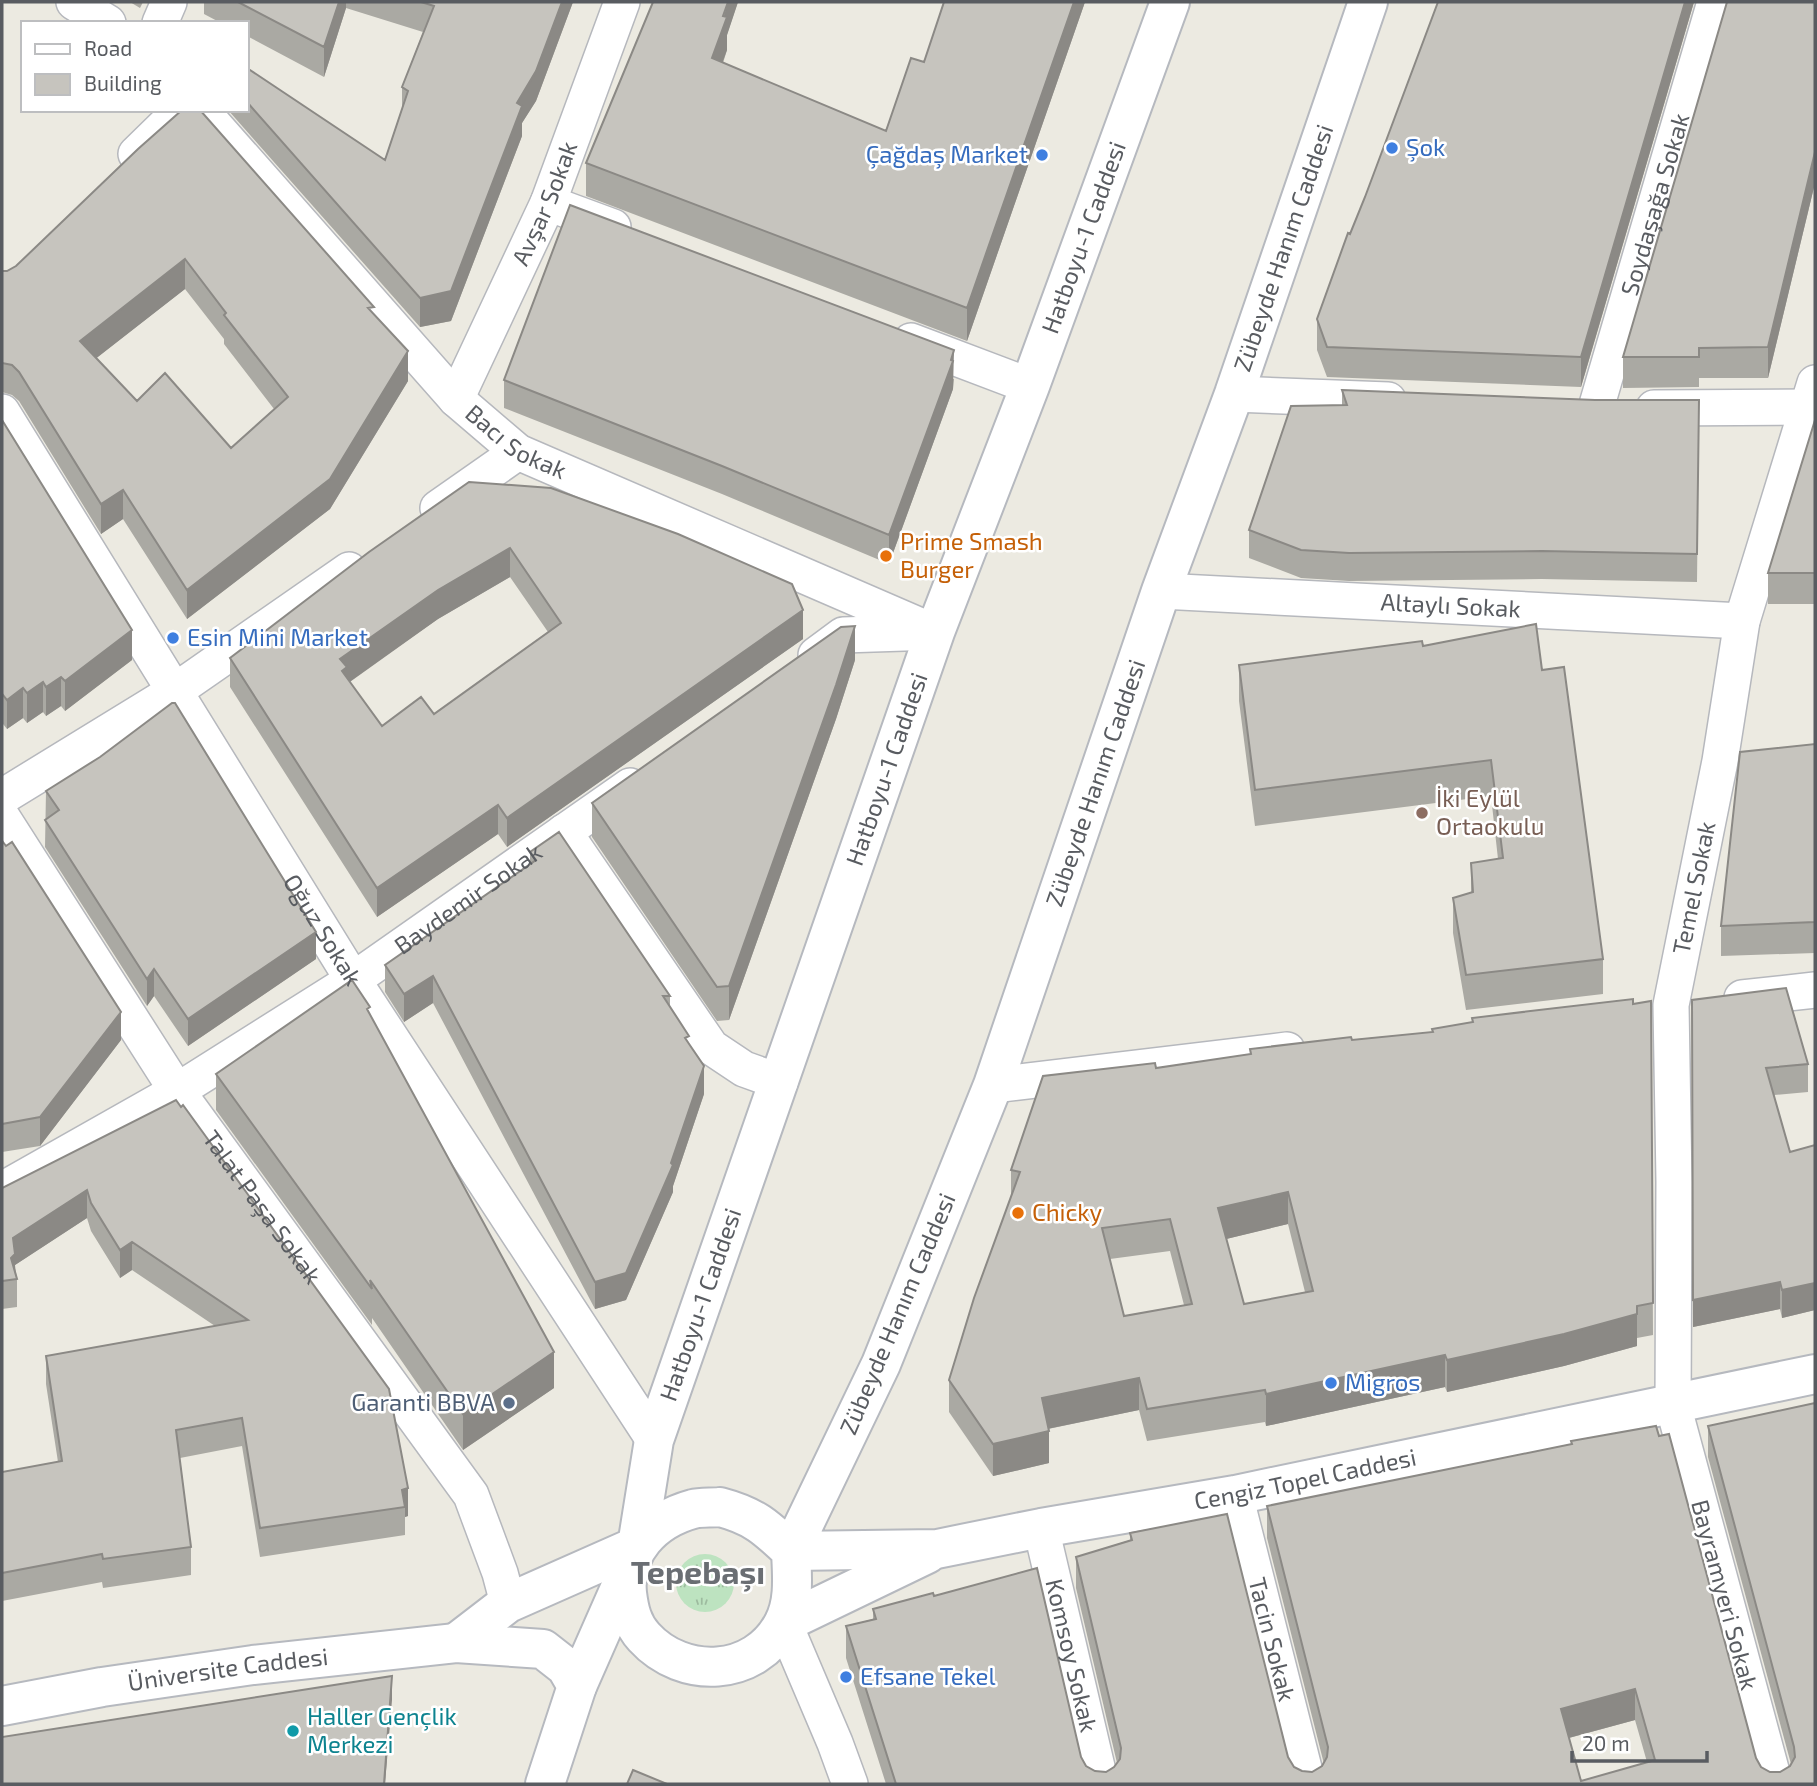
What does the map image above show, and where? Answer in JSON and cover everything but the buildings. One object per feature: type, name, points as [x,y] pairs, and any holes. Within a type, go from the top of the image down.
[{"type":"main road","name":"Hatboyu-1 Caddesi","points":[[631,1561],[654,1440],[935,632],[1030,386],[1170,2]]},
{"type":"main road","name":"Zübeyde Hanım Caddesi","points":[[792,1551],[881,1364],[993,1085],[1161,591],[1234,394],[1368,2]]},
{"type":"main road","name":"Cengiz Topel Caddesi","points":[[792,1551],[937,1549],[1041,1528],[1235,1495],[1815,1374]]},
{"type":"main road","points":[[545,1784],[577,1686],[631,1561],[651,1532],[670,1519],[694,1509],[720,1507],[745,1514],[792,1551],[792,1598],[784,1623],[768,1645],[746,1661],[719,1668],[692,1666],[667,1655],[644,1637],[632,1619],[631,1561]]},
{"type":"main road","points":[[784,1623],[937,1549]]},
{"type":"main road","points":[[456,1643],[508,1603],[631,1561]]},
{"type":"main road","name":"Üniversite Caddesi","points":[[2,1706],[102,1687],[253,1665],[456,1643],[542,1649],[644,1637]]},
{"type":"main road","points":[[542,1649],[566,1667],[577,1686]]},
{"type":"street","points":[[74,2],[105,21]]},
{"type":"street","points":[[161,21],[169,2]]},
{"type":"street","name":"Avşar Sokak","points":[[456,399],[548,202],[622,2]]},
{"type":"street","name":"Soydaşağa Sokak","points":[[1715,2],[1582,408],[1813,399]]},
{"type":"street","points":[[112,177],[179,112]]},
{"type":"street","name":"Bacı Sokak","points":[[203,112],[456,399],[518,452],[935,632]]},
{"type":"street","points":[[548,202],[639,237]]},
{"type":"street","points":[[886,331],[1030,386]]},
{"type":"street","points":[[1234,394],[1415,401]]},
{"type":"street","name":"Temel Sokak","points":[[1673,1405],[1674,1182],[1657,1007],[1733,760],[1742,621],[1813,399]]},
{"type":"street","name":"Oğuz Sokak","points":[[2,412],[353,980],[654,1440]]},
{"type":"street","points":[[415,524],[518,452]]},
{"type":"street","points":[[2,797],[175,691],[369,556]]},
{"type":"street","name":"Altaylı Sokak","points":[[1161,591],[1742,621]]},
{"type":"street","points":[[787,674],[843,635],[935,632]]},
{"type":"street","name":"Baydemir Sokak","points":[[2,1190],[177,1091],[353,980],[653,769]]},
{"type":"street","name":"Talat Paşa Sokak","points":[[2,817],[177,1091],[471,1495],[500,1573],[508,1603]]},
{"type":"street","points":[[564,832],[711,1047],[744,1069],[780,1082]]},
{"type":"street","points":[[1657,1007],[1815,990]]},
{"type":"street","points":[[993,1085],[1311,1047]]},
{"type":"street","name":"Bayramyeri Sokak","points":[[1673,1405],[1775,1784]]},
{"type":"street","name":"Tacin Sokak","points":[[1235,1495],[1308,1784]]},
{"type":"street","name":"Komsoy Sokak","points":[[1041,1528],[1101,1784]]},
{"type":"street","points":[[784,1623],[850,1784]]},
{"type":"green space","points":[[705,1554],[716,1556],[729,1567],[734,1583],[732,1594],[721,1607],[705,1612],[694,1610],[681,1599],[676,1583],[678,1572],[689,1559]]},
{"type":"place","name":"Şok","points":[[1392,148]]},
{"type":"place","name":"Çağdaş Market","points":[[1042,155]]},
{"type":"place","name":"Prime Smash Burger","points":[[886,556]]},
{"type":"place","name":"Esin Mini Market","points":[[173,638]]},
{"type":"place","name":"İki Eylül Ortaokulu","points":[[1422,813]]},
{"type":"place","name":"Chicky","points":[[1018,1213]]},
{"type":"place","name":"Migros","points":[[1331,1383]]},
{"type":"place","name":"Garanti BBVA","points":[[509,1403]]},
{"type":"place","name":"Efsane Tekel","points":[[846,1677]]},
{"type":"place","name":"Haller Gençlik Merkezi","points":[[293,1731]]},
{"type":"district","name":"Tepebaşı","points":[[698,1573]]}]
